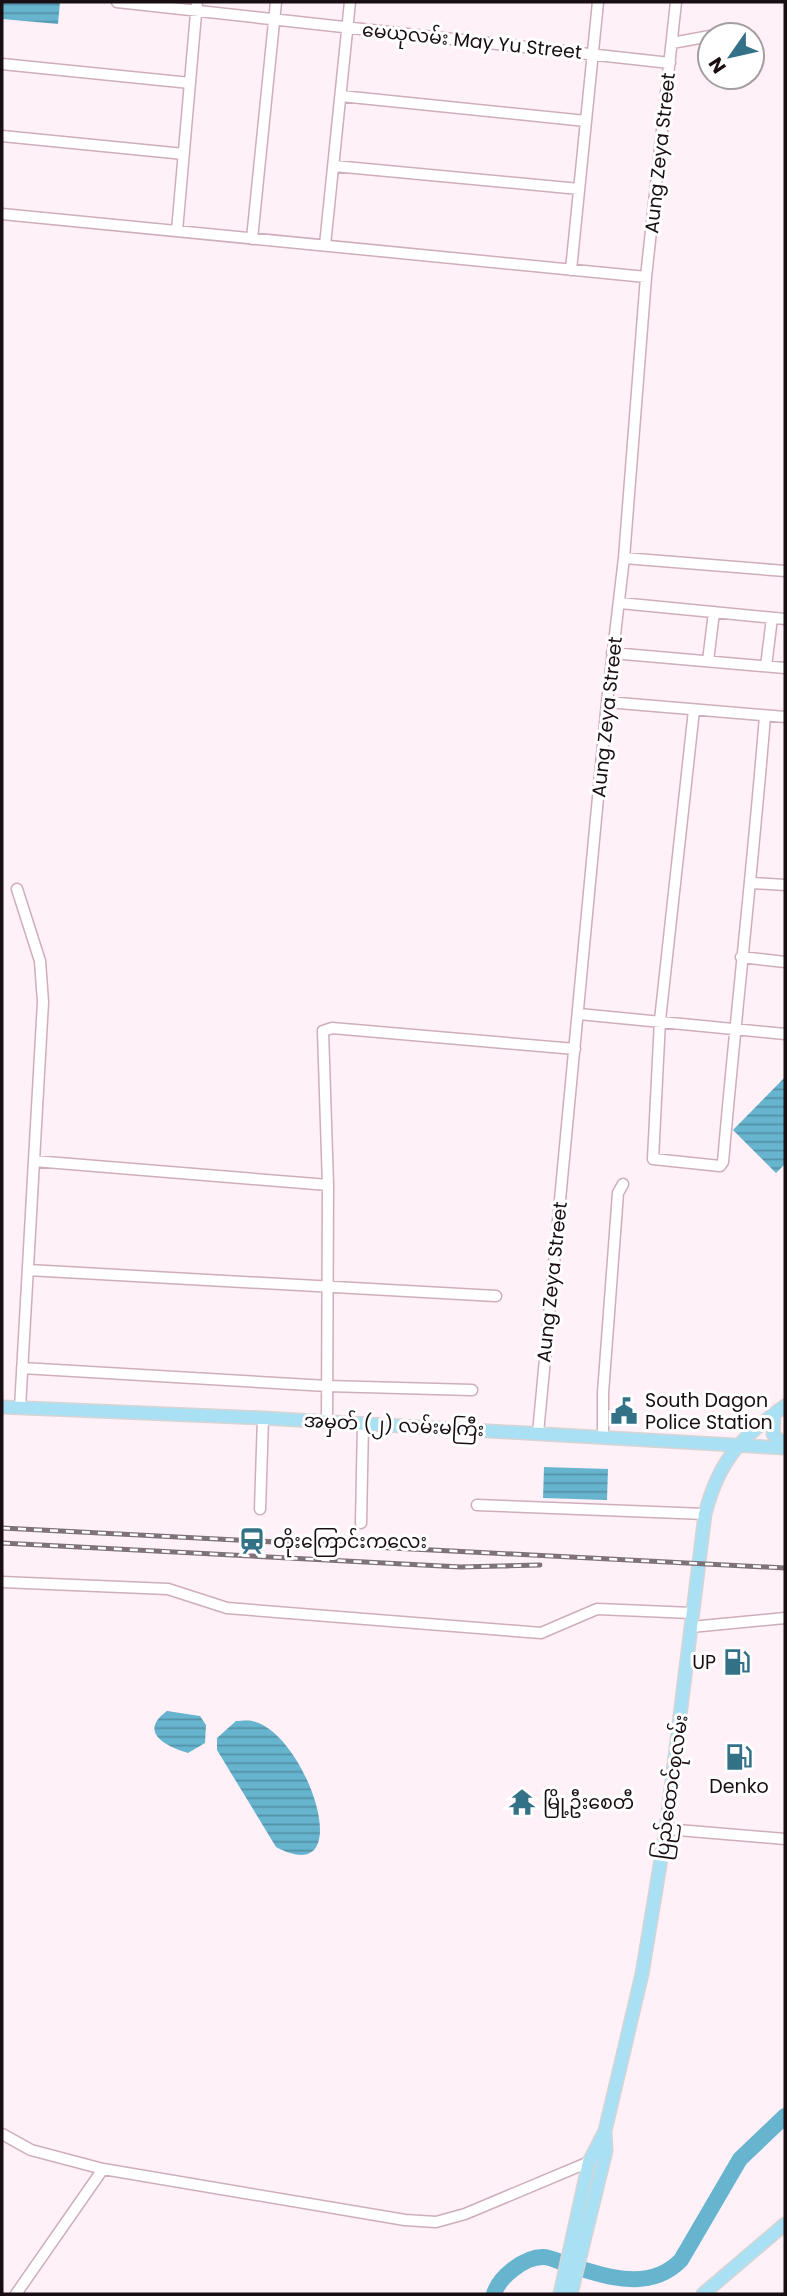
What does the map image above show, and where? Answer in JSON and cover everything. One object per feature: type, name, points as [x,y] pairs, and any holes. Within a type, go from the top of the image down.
[{"type":"main road","points":[[735,1446],[785,1406]]},
{"type":"main road","name":"အမှတ် (၂) လမ်းမကြီး","points":[[2,1407],[327,1421],[785,1447]]},
{"type":"main road","points":[[774,1414],[773,1434],[785,1447]]},
{"type":"main road","name":"ပြည်ထောင်စုလမ်း","points":[[566,2293],[578,2239],[589,2162],[605,2131],[642,1974],[666,1829],[705,1514],[712,1489],[735,1446]]},
{"type":"main road","name":"ပြည်ထောင်စုလမ်း","points":[[578,2239],[606,2151],[605,2131]]},
{"type":"main road","points":[[703,2294],[785,2224]]},
{"type":"street","name":"မေယုလမ်း May Yu Street","points":[[117,2],[197,6],[348,27],[670,63]]},
{"type":"street","points":[[252,239],[276,2]]},
{"type":"street","points":[[325,245],[350,2]]},
{"type":"street","points":[[571,270],[598,2]]},
{"type":"street","name":"Aung Zeya Street","points":[[537,1433],[576,1049],[607,702],[620,603],[646,277],[676,2]]},
{"type":"street","points":[[177,231],[197,6]]},
{"type":"street","points":[[671,43],[696,38]]},
{"type":"street","points":[[2,64],[190,83]]},
{"type":"street","points":[[341,96],[586,121]]},
{"type":"street","points":[[2,136],[184,154]]},
{"type":"street","points":[[334,166],[579,189]]},
{"type":"street","points":[[2,214],[646,277]]},
{"type":"street","points":[[624,558],[785,571]]},
{"type":"street","points":[[620,603],[785,619]]},
{"type":"street","points":[[708,661],[714,612]]},
{"type":"street","points":[[766,666],[772,618]]},
{"type":"street","points":[[612,653],[785,668]]},
{"type":"street","points":[[607,702],[785,717]]},
{"type":"street","points":[[694,709],[660,1020],[653,1159],[720,1166],[723,1162],[741,957],[752,883],[765,716]]},
{"type":"street","points":[[752,883],[785,885]]},
{"type":"street","points":[[16,889],[40,961],[43,1002],[20,1408]]},
{"type":"street","points":[[741,957],[785,962]]},
{"type":"street","points":[[579,1014],[735,1027],[785,1034]]},
{"type":"street","points":[[327,1421],[328,1185],[322,1039],[326,1028],[576,1049]]},
{"type":"street","points":[[34,1161],[328,1185]]},
{"type":"street","points":[[603,1437],[603,1393],[618,1193],[623,1184]]},
{"type":"street","points":[[28,1270],[495,1296]]},
{"type":"street","points":[[22,1368],[327,1386],[472,1390]]},
{"type":"street","points":[[260,1509],[263,1418]]},
{"type":"street","points":[[361,1523],[363,1423]]},
{"type":"street","points":[[477,1504],[705,1514]]},
{"type":"street","points":[[2,1582],[168,1589],[227,1608],[541,1633],[597,1609],[692,1613]]},
{"type":"street","points":[[691,1627],[785,1618]]},
{"type":"street","points":[[666,1829],[785,1839]]},
{"type":"street","points":[[2,2133],[31,2150],[103,2169],[405,2220],[436,2222],[465,2214],[589,2162]]},
{"type":"street","points":[[16,2294],[103,2169]]},
{"type":"water","points":[[2,2],[60,2],[58,24],[2,19]]},
{"type":"water","points":[[785,1077],[785,1164],[776,1173],[733,1130]]},
{"type":"water","points":[[544,1467],[608,1469],[607,1500],[543,1498]]},
{"type":"water","points":[[167,1711],[200,1716],[206,1725],[205,1743],[188,1753],[158,1737],[155,1725]]},
{"type":"water","points":[[236,1721],[252,1721],[272,1731],[290,1751],[306,1777],[316,1805],[320,1830],[316,1848],[302,1855],[276,1847],[217,1750],[217,1738]]},
{"type":"waterway","points":[[494,2294],[501,2281],[513,2269],[528,2260],[543,2257],[598,2274],[628,2279],[656,2276],[669,2270],[681,2260],[740,2159],[785,2116]]},
{"type":"railway","points":[[2,1528],[785,1568]]},
{"type":"railway","points":[[2,1543],[461,1567],[540,1565]]},
{"type":"place","name":"South Dagon Police Station","points":[[624,1411]]},
{"type":"place","name":"တိုးကြောင်းကလေး","points":[[252,1541]]},
{"type":"place","name":"UP","points":[[737,1662]]},
{"type":"place","name":"Denko","points":[[739,1757]]},
{"type":"place","name":"မြို့ဦးစေတီ","points":[[522,1802]]}]
